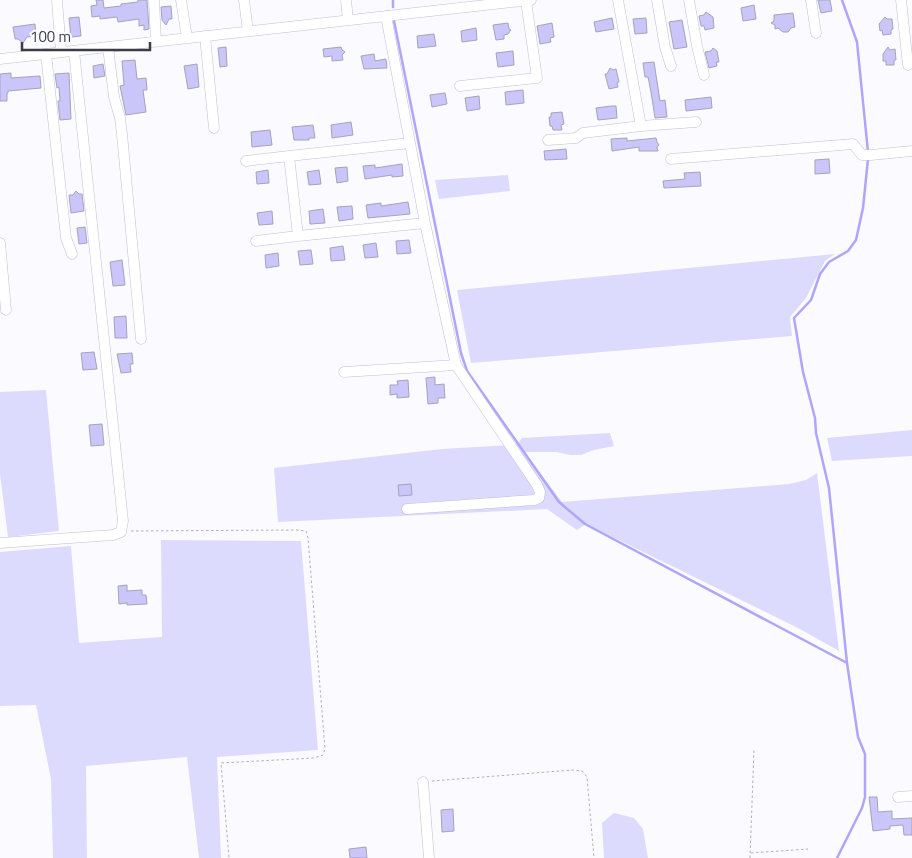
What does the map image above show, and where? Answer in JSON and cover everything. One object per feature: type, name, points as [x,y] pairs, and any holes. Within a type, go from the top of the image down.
[{"type":"street","points":[[56,0],[61,52]]},
{"type":"street","points":[[154,0],[156,41]]},
{"type":"street","points":[[181,0],[187,38]]},
{"type":"street","points":[[244,0],[248,31]]},
{"type":"street","points":[[346,0],[348,20]]},
{"type":"street","points":[[0,59],[386,16],[437,5],[531,0]]},
{"type":"street","points":[[618,0],[641,126]]},
{"type":"street","points":[[657,0],[665,47],[671,66]]},
{"type":"street","points":[[684,0],[691,48]]},
{"type":"street","points":[[689,0],[704,75]]},
{"type":"street","points":[[811,0],[816,33]]},
{"type":"street","points":[[901,0],[908,65]]},
{"type":"street","points":[[460,86],[537,78],[526,1]]},
{"type":"street","points":[[386,16],[425,223],[456,365],[540,492],[539,498],[534,500],[407,509]]},
{"type":"street","points":[[204,36],[214,128]]},
{"type":"street","points":[[108,47],[114,97],[122,134],[141,339]]},
{"type":"street","points":[[0,543],[113,535],[121,532],[123,521],[74,51]]},
{"type":"street","points":[[46,54],[66,238],[72,254]]},
{"type":"street","points":[[548,140],[576,138],[583,134],[641,126],[696,122]]},
{"type":"street","points":[[246,161],[410,143]]},
{"type":"street","points":[[671,159],[853,144],[862,155],[912,150]]},
{"type":"street","points":[[289,156],[298,236]]},
{"type":"street","points":[[256,241],[425,223]]},
{"type":"street","points":[[0,243],[6,310]]},
{"type":"street","points":[[344,372],[456,365]]},
{"type":"street","points":[[423,782],[428,858]]},
{"type":"street","points":[[898,797],[912,796]]},
{"type":"path","points":[[121,532],[306,531],[325,749],[322,755],[314,758],[221,763],[228,858]]},
{"type":"path","points":[[750,858],[754,749]]},
{"type":"path","points":[[423,782],[573,770],[582,771],[587,777],[594,858]]},
{"type":"path","points":[[750,853],[808,849]]},
{"type":"shaded area","points":[[508,175],[510,191],[439,199],[435,180]]},
{"type":"shaded area","points":[[835,254],[825,261],[806,298],[790,317],[792,336],[471,363],[457,290]]},
{"type":"shaded area","points":[[46,390],[59,531],[8,537],[0,474],[0,392]]},
{"type":"shaded area","points":[[912,430],[912,456],[832,461],[827,438]]},
{"type":"shaded area","points":[[610,433],[614,446],[581,455],[556,452],[524,452],[562,502],[789,484],[806,480],[817,473],[839,651],[798,628],[586,524],[577,530],[547,509],[278,522],[274,468],[442,449],[510,445],[518,443],[522,438]]},
{"type":"shaded area","points":[[161,540],[301,541],[318,750],[217,757],[221,858],[199,858],[187,757],[86,766],[87,858],[53,858],[51,779],[36,705],[0,706],[0,552],[71,546],[79,643],[162,637]]},
{"type":"shaded area","points":[[614,813],[634,818],[643,829],[648,858],[604,858],[602,823]]},
{"type":"building","points":[[96,0],[103,0],[104,8],[138,2],[138,0],[147,0],[149,29],[144,30],[144,25],[139,26],[139,19],[118,22],[117,17],[100,19],[100,16],[92,17],[91,6],[97,5]]},
{"type":"building","points":[[818,0],[830,0],[832,11],[821,13]]},
{"type":"building","points":[[754,5],[756,19],[743,21],[741,8]]},
{"type":"building","points":[[171,6],[172,19],[169,19],[166,25],[162,20],[161,7]]},
{"type":"building","points":[[706,12],[713,17],[714,28],[705,30],[704,26],[701,26],[699,16],[704,15]]},
{"type":"building","points":[[793,13],[795,27],[791,28],[788,32],[783,32],[778,28],[775,29],[775,25],[771,23],[774,21],[774,15]]},
{"type":"building","points":[[79,17],[81,36],[71,37],[69,18]]},
{"type":"building","points":[[885,17],[892,19],[893,29],[891,34],[883,35],[879,24]]},
{"type":"building","points":[[612,18],[614,29],[596,32],[594,22]]},
{"type":"building","points":[[646,18],[647,33],[635,34],[633,19]]},
{"type":"building","points":[[682,20],[687,47],[674,49],[669,22]]},
{"type":"building","points":[[508,23],[511,30],[508,34],[504,35],[504,39],[496,40],[493,25]]},
{"type":"building","points":[[552,23],[554,37],[550,38],[551,42],[540,44],[537,26]]},
{"type":"building","points":[[35,24],[36,36],[27,37],[23,43],[15,39],[13,27]]},
{"type":"building","points":[[476,28],[477,40],[462,42],[461,31]]},
{"type":"building","points":[[434,34],[436,46],[418,48],[417,36]]},
{"type":"building","points":[[226,47],[227,66],[220,67],[218,48]]},
{"type":"building","points":[[341,47],[345,52],[342,55],[343,60],[332,61],[332,56],[324,57],[323,49]]},
{"type":"building","points":[[888,47],[890,50],[895,49],[896,60],[894,60],[894,65],[886,65],[886,61],[883,61],[883,54]]},
{"type":"building","points":[[713,48],[717,51],[719,62],[716,62],[717,66],[709,68],[705,52],[711,51]]},
{"type":"building","points":[[513,51],[514,65],[498,67],[496,53]]},
{"type":"building","points":[[374,54],[375,61],[386,59],[387,68],[364,69],[361,56]]},
{"type":"building","points":[[135,60],[137,79],[146,78],[147,90],[143,90],[146,112],[126,115],[120,86],[124,85],[122,61]]},
{"type":"building","points":[[654,62],[660,101],[665,100],[667,117],[655,118],[648,77],[645,77],[643,63]]},
{"type":"building","points":[[103,64],[105,76],[94,78],[93,66]]},
{"type":"building","points":[[197,64],[199,87],[188,89],[184,66]]},
{"type":"building","points":[[610,68],[616,69],[619,82],[617,83],[618,87],[609,89],[605,74],[607,74]]},
{"type":"building","points":[[11,73],[11,78],[40,76],[41,88],[8,91],[7,101],[0,101],[0,74]]},
{"type":"building","points":[[69,73],[71,119],[60,120],[59,87],[57,88],[55,74]]},
{"type":"building","points":[[523,90],[524,103],[506,105],[505,92]]},
{"type":"building","points":[[445,93],[447,104],[432,107],[430,95]]},
{"type":"building","points":[[479,96],[480,109],[467,111],[465,98]]},
{"type":"building","points":[[711,97],[712,108],[686,111],[685,100]]},
{"type":"building","points":[[616,106],[617,118],[598,120],[596,108]]},
{"type":"building","points":[[562,112],[564,124],[561,125],[562,130],[553,130],[552,126],[550,126],[549,117],[551,117],[551,113]]},
{"type":"building","points":[[351,122],[353,135],[332,138],[331,125]]},
{"type":"building","points":[[313,125],[315,138],[294,140],[292,127]]},
{"type":"building","points":[[270,130],[272,145],[252,147],[251,132]]},
{"type":"building","points":[[627,138],[627,141],[656,138],[659,145],[657,147],[658,151],[639,151],[639,147],[612,151],[611,139]]},
{"type":"building","points":[[566,149],[567,159],[545,160],[544,151]]},
{"type":"building","points":[[829,159],[830,173],[815,174],[815,160]]},
{"type":"building","points":[[402,164],[403,176],[392,177],[392,175],[365,179],[363,166],[375,165],[375,168]]},
{"type":"building","points":[[347,167],[348,181],[337,183],[335,168]]},
{"type":"building","points":[[268,170],[269,183],[257,184],[256,172]]},
{"type":"building","points":[[319,170],[321,184],[309,185],[307,172]]},
{"type":"building","points":[[700,172],[701,186],[664,188],[663,181],[685,179],[684,173]]},
{"type":"building","points":[[76,191],[82,194],[84,211],[71,213],[69,195],[73,195]]},
{"type":"building","points":[[408,202],[410,214],[368,218],[366,205],[381,203],[381,206]]},
{"type":"building","points":[[352,206],[353,219],[339,221],[337,207]]},
{"type":"building","points":[[323,209],[325,223],[310,224],[309,211]]},
{"type":"building","points":[[272,211],[273,224],[259,225],[257,213]]},
{"type":"building","points":[[85,227],[87,243],[79,244],[77,228]]},
{"type":"building","points":[[409,240],[411,253],[397,254],[396,241]]},
{"type":"building","points":[[376,243],[378,257],[365,258],[363,245]]},
{"type":"building","points":[[343,246],[345,260],[331,261],[330,248]]},
{"type":"building","points":[[311,250],[313,264],[300,265],[298,251]]},
{"type":"building","points":[[278,253],[279,266],[266,268],[265,255]]},
{"type":"building","points":[[122,260],[125,285],[113,286],[110,262]]},
{"type":"building","points":[[126,316],[127,338],[115,338],[114,317]]},
{"type":"building","points":[[94,352],[97,369],[83,370],[81,353]]},
{"type":"building","points":[[132,353],[133,364],[130,364],[131,372],[121,373],[117,354]]},
{"type":"building","points":[[435,377],[435,385],[444,384],[445,398],[438,398],[438,403],[428,404],[426,378]]},
{"type":"building","points":[[408,380],[409,397],[397,398],[397,394],[390,395],[390,385],[398,385],[397,381]]},
{"type":"building","points":[[102,424],[104,445],[91,446],[89,425]]},
{"type":"building","points":[[411,484],[412,495],[399,496],[398,485]]},
{"type":"building","points":[[127,585],[127,591],[142,590],[142,595],[146,595],[147,604],[119,604],[118,586]]},
{"type":"building","points":[[869,797],[877,797],[878,812],[892,811],[892,819],[912,818],[912,835],[904,835],[903,825],[890,826],[890,829],[873,831]]},
{"type":"building","points":[[453,809],[454,831],[442,832],[441,810]]},
{"type":"building","points":[[366,847],[367,858],[350,858],[349,849]]},
{"type":"waterway","points":[[393,0],[393,7]]},
{"type":"waterway","points":[[842,0],[857,42],[868,152]]},
{"type":"waterway","points":[[394,21],[461,353],[467,371],[559,502],[585,524],[847,663]]},
{"type":"waterway","points":[[837,858],[862,808],[865,797],[865,754],[858,737],[847,663],[829,488],[816,433],[815,418],[803,372],[794,318],[811,300],[820,274],[829,262],[848,251],[856,240],[863,208],[868,159]]}]
